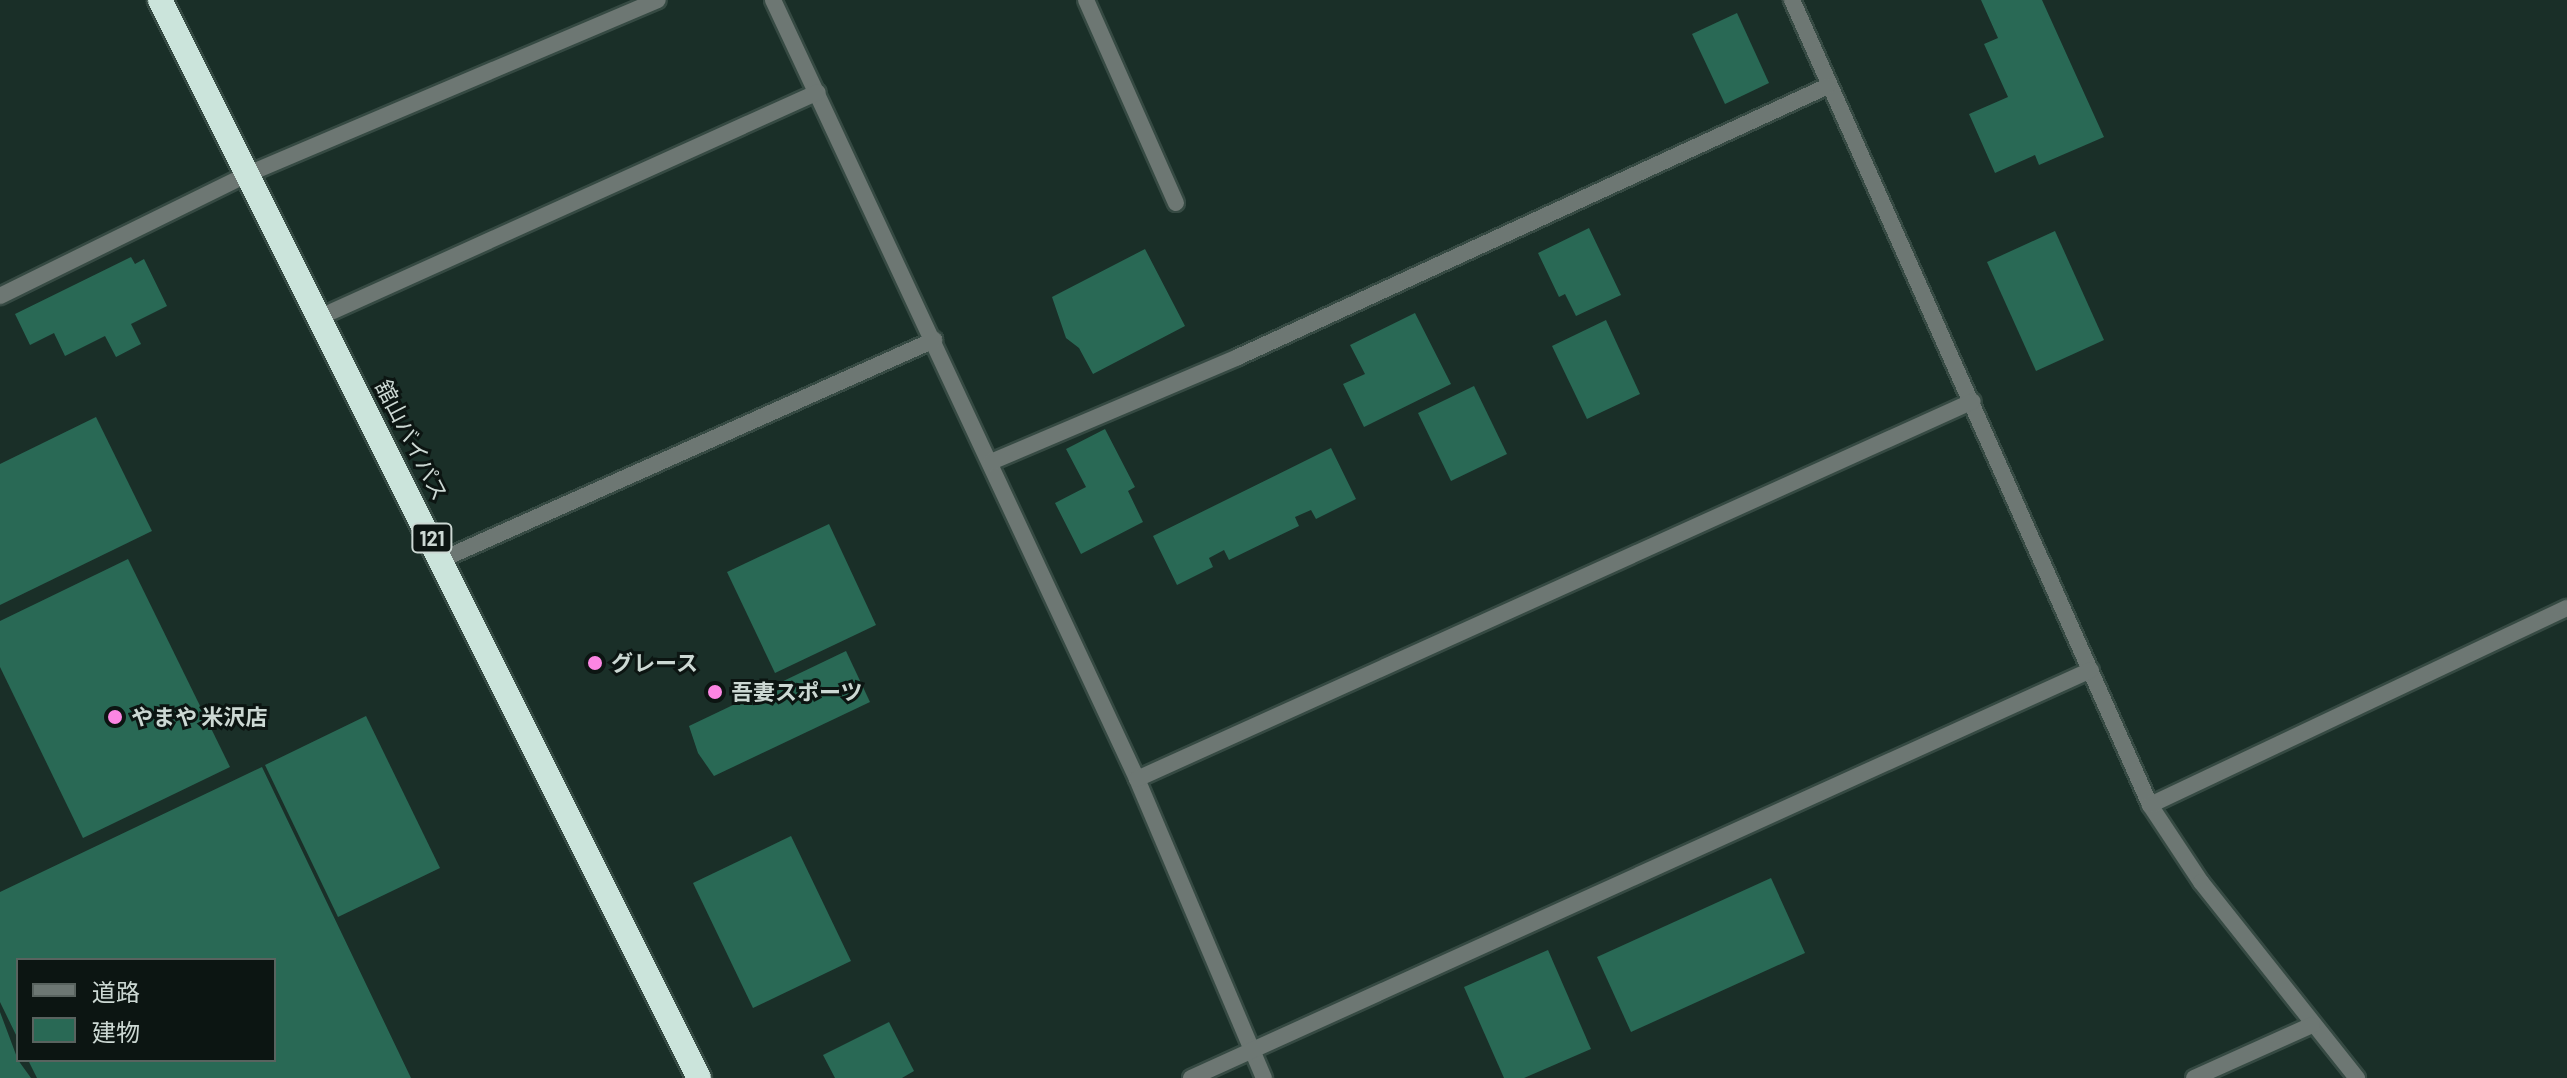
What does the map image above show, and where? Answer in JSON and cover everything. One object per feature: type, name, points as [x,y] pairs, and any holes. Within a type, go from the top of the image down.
[{"type":"highway","name":"舘山バイパス","points":[[160,0],[443,559],[699,1078]]},
{"type":"street","points":[[0,296],[248,174],[658,0]]},
{"type":"street","points":[[773,0],[1137,779],[1264,1078]]},
{"type":"street","points":[[1086,0],[1176,203]]},
{"type":"street","points":[[1792,0],[1828,86],[1973,401],[2150,805],[2201,882],[2357,1078]]},
{"type":"street","points":[[991,462],[1238,357],[1828,86]]},
{"type":"street","points":[[320,317],[818,92]]},
{"type":"street","points":[[443,559],[934,340]]},
{"type":"street","points":[[1137,779],[1973,401]]},
{"type":"street","points":[[2150,805],[2567,608]]},
{"type":"street","points":[[1191,1078],[2091,670]]},
{"type":"street","points":[[2194,1078],[2312,1025]]},
{"type":"building","points":[[1981,0],[2042,0],[2104,137],[2039,165],[2035,155],[1995,173],[1969,114],[2008,97],[1984,44],[1998,38]]},
{"type":"building","points":[[1737,13],[1769,83],[1725,104],[1692,34]]},
{"type":"building","points":[[1589,228],[1621,295],[1576,316],[1565,294],[1559,297],[1538,253]]},
{"type":"building","points":[[2055,231],[2104,340],[2036,371],[1987,262]]},
{"type":"building","points":[[1145,249],[1185,326],[1093,374],[1079,348],[1066,338],[1052,297]]},
{"type":"building","points":[[131,257],[135,264],[144,259],[167,306],[131,324],[141,344],[116,357],[105,336],[65,356],[54,333],[30,345],[15,314]]},
{"type":"building","points":[[1415,313],[1451,384],[1364,427],[1343,384],[1365,374],[1350,345]]},
{"type":"building","points":[[1606,320],[1640,394],[1587,419],[1552,346]]},
{"type":"building","points":[[1474,386],[1507,454],[1451,481],[1418,413]]},
{"type":"building","points":[[96,417],[152,531],[0,605],[0,464]]},
{"type":"building","points":[[1105,429],[1135,487],[1128,491],[1143,522],[1081,554],[1055,503],[1086,487],[1066,449]]},
{"type":"building","points":[[1331,448],[1356,499],[1316,519],[1311,510],[1295,517],[1299,526],[1229,560],[1224,550],[1209,558],[1213,567],[1177,585],[1153,536]]},
{"type":"building","points":[[829,524],[876,625],[775,673],[727,572]]},
{"type":"building","name":"やまや 米沢店","points":[[128,559],[230,767],[83,838],[0,667],[0,621]]},
{"type":"building","points":[[846,651],[870,702],[714,776],[698,753],[689,726]]},
{"type":"building","points":[[366,716],[440,868],[338,917],[265,765]]},
{"type":"building","points":[[262,767],[411,1078],[37,1078],[29,1062],[276,1062],[276,958],[16,958],[16,1035],[0,1002],[0,892]]},
{"type":"building","points":[[791,836],[851,961],[753,1008],[693,883]]},
{"type":"building","points":[[1771,878],[1805,953],[1631,1032],[1597,957]]},
{"type":"building","points":[[1548,950],[1591,1049],[1524,1078],[1504,1078],[1464,987]]},
{"type":"building","points":[[0,1012],[16,1062],[19,1062],[31,1078],[0,1078]]},
{"type":"building","points":[[889,1022],[914,1071],[902,1078],[835,1078],[823,1055]]},
{"type":"place","name":"グレース","points":[[595,663]]},
{"type":"place","name":"吾妻スポーツ","points":[[715,692]]},
{"type":"place","name":"やまや 米沢店","points":[[115,717]]}]
